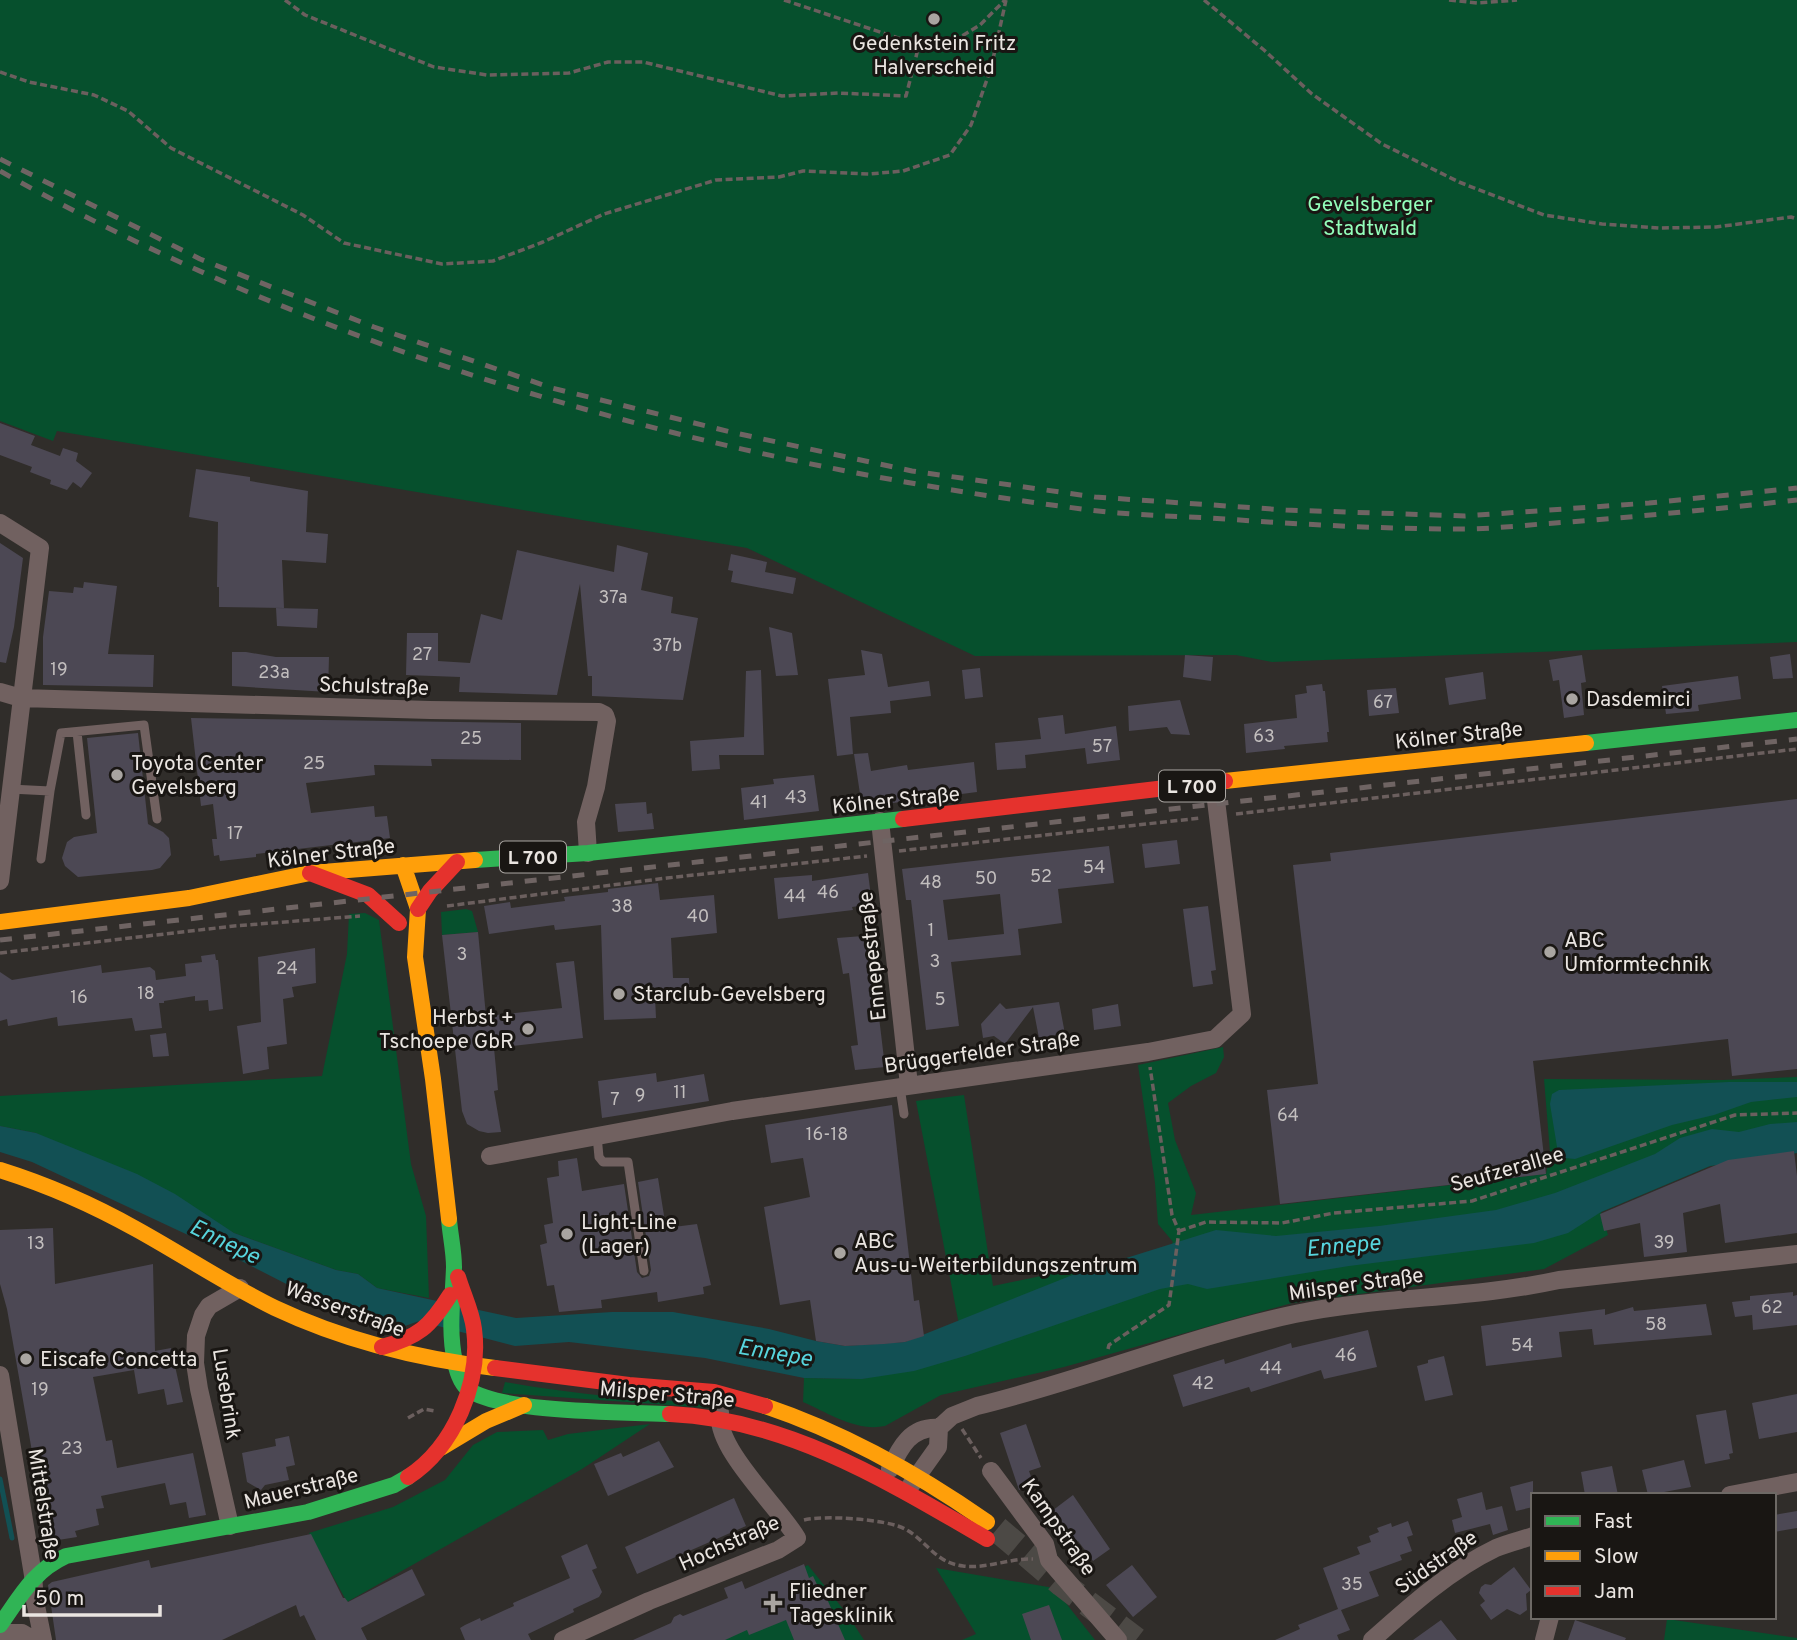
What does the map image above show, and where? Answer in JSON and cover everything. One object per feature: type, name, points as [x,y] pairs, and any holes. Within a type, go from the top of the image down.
[{"type":"main road","name":"Kölner Straße","points":[[0,920],[189,898],[310,873],[588,853],[838,828],[1214,783],[1797,720]]},
{"type":"main road","points":[[418,909],[430,891],[457,862]]},
{"type":"main road","points":[[310,873],[369,894],[396,909],[403,865]]},
{"type":"main road","name":"Mauerstraße","points":[[403,865],[418,909],[415,957],[433,1079],[458,1296],[454,1356]]},
{"type":"main road","name":"Mauerstraße","points":[[396,909],[415,957]]},
{"type":"main road","name":"Wasserstraße","points":[[0,1170],[24,1176],[107,1214],[264,1302],[314,1324],[431,1360],[454,1356]]},
{"type":"main road","points":[[382,1347],[414,1337],[458,1296]]},
{"type":"main road","name":"Mauerstraße","points":[[0,1625],[33,1575],[53,1561],[66,1556],[308,1512],[394,1485],[419,1468],[439,1449],[458,1414],[469,1391],[473,1366],[480,1349],[474,1329],[458,1296]]},
{"type":"main road","points":[[480,1349],[500,1369]]},
{"type":"main road","points":[[454,1356],[462,1383],[469,1391]]},
{"type":"main road","name":"Milsper Straße","points":[[454,1356],[473,1366],[723,1394],[798,1418],[893,1462]]},
{"type":"main road","points":[[431,1360],[448,1384],[458,1414]]},
{"type":"main road","name":"Milsper Straße","points":[[469,1391],[494,1400],[527,1404],[719,1419],[776,1434],[884,1480],[992,1534],[917,1475]]},
{"type":"main road","points":[[439,1449],[486,1422],[527,1404]]},
{"type":"main road","points":[[893,1462],[917,1475]]},
{"type":"street","points":[[0,523],[40,548],[0,881]]},
{"type":"street","name":"Schulstraße","points":[[0,692],[21,698],[598,712],[606,715],[607,721],[596,787],[586,822],[588,853]]},
{"type":"street","name":"Brüggerfelder Straße","points":[[491,1156],[741,1110],[1148,1052],[1215,1039],[1242,1014],[1214,783]]},
{"type":"street","name":"Ennepestraße","points":[[880,821],[904,1086]]},
{"type":"street","name":"Milsper Straße","points":[[884,1480],[910,1436],[926,1427],[939,1428],[953,1416],[977,1406],[1227,1331],[1294,1314],[1334,1307],[1523,1288],[1559,1280],[1797,1254]]},
{"type":"street","name":"Lusebrink","points":[[230,1526],[199,1389],[195,1363],[196,1336],[202,1315],[209,1306],[240,1288]]},
{"type":"street","name":"Mittelstraße","points":[[0,1375],[33,1575],[34,1601],[43,1640]]},
{"type":"street","points":[[719,1419],[723,1394]]},
{"type":"street","name":"Hochstraße","points":[[563,1640],[649,1601],[778,1550],[797,1538],[788,1523],[749,1477],[724,1437],[719,1419]]},
{"type":"street","points":[[907,1492],[938,1447],[939,1428]]},
{"type":"street","name":"Kampstraße","points":[[991,1471],[1045,1544],[1049,1560],[1118,1640]]},
{"type":"street","points":[[1740,1493],[1797,1482]]},
{"type":"street","name":"Südstraße","points":[[1372,1640],[1455,1572],[1497,1548],[1531,1537]]},
{"type":"street","points":[[1544,1640],[1549,1619]]},
{"type":"street","points":[[0,1633],[22,1633],[34,1640]]},
{"type":"lane","points":[[41,859],[61,733],[144,725],[157,819]]},
{"type":"lane","points":[[77,732],[86,815]]},
{"type":"lane","points":[[10,789],[50,792]]},
{"type":"lane","points":[[904,1086],[904,1114]]},
{"type":"lane","points":[[597,1136],[598,1157],[603,1162],[628,1162],[644,1271]]},
{"type":"path","points":[[285,0],[305,15],[434,67],[487,75],[569,73],[608,62],[643,62],[782,96],[838,93],[906,96],[919,45]]},
{"type":"path","points":[[784,0],[919,45],[944,47],[980,25],[1006,0]]},
{"type":"path","points":[[0,72],[29,82],[94,95],[128,111],[172,148],[303,215],[344,243],[442,264],[493,261],[604,214],[716,180],[779,177],[803,171],[903,171],[950,155],[971,125],[992,68],[1006,0]]},
{"type":"path","points":[[1204,0],[1312,94],[1382,144],[1458,182],[1544,215],[1602,224],[1660,228],[1716,227],[1791,217],[1797,219]]},
{"type":"path","points":[[1449,0],[1477,3],[1517,0]]},
{"type":"path","points":[[418,909],[884,853],[1797,750]]},
{"type":"path","points":[[0,953],[234,926],[372,915],[378,917],[396,909]]},
{"type":"path","points":[[1107,1368],[1105,1359],[1109,1345],[1168,1305],[1179,1231],[1172,1215],[1148,1052]]},
{"type":"path","name":"Seufzerallee","points":[[1179,1231],[1206,1222],[1232,1220],[1282,1223],[1334,1213],[1472,1200],[1735,1115],[1797,1113]]},
{"type":"path","points":[[953,1416],[991,1471]]},
{"type":"path","points":[[788,1523],[817,1517],[891,1524],[915,1536],[940,1558],[962,1566],[1023,1559],[1049,1560]]},
{"type":"green space","name":"Gevelsberger Stadtwald","points":[[0,0],[1797,0],[1797,642],[1272,662],[1236,655],[975,656],[747,548],[57,431],[53,441],[0,421]]},
{"type":"green space","points":[[466,909],[472,911],[478,932],[442,935],[441,912]]},
{"type":"green space","points":[[365,913],[379,920],[411,1164],[426,1216],[429,1298],[377,1288],[358,1274],[336,1270],[234,1233],[209,1218],[36,1133],[0,1126],[0,1096],[322,1076],[347,954],[349,914]]},
{"type":"green space","points":[[1223,1047],[1224,1057],[1216,1073],[1191,1086],[1168,1103],[1175,1140],[1196,1193],[1191,1215],[1546,1174],[1550,1152],[1544,1079],[1722,1080],[1797,1077],[1797,1153],[1710,1166],[1601,1212],[1608,1235],[1544,1269],[1292,1303],[1064,1367],[941,1395],[885,1426],[853,1424],[803,1402],[804,1378],[862,1379],[965,1356],[916,1101],[964,1095],[993,1286],[1169,1249],[1173,1242],[1158,1224],[1155,1183],[1138,1065]]},
{"type":"green space","points":[[505,1382],[607,1396],[710,1402],[710,1408],[502,1393]]},
{"type":"green space","points":[[650,1424],[582,1469],[347,1602],[309,1533],[393,1507],[445,1480],[473,1445],[497,1432],[543,1430],[548,1440],[568,1434]]},
{"type":"green space","name":"Fliedner Tagesklinik","points":[[808,1565],[864,1640],[638,1640]]},
{"type":"green space","points":[[936,1568],[1054,1588],[1095,1640],[962,1640],[976,1634]]},
{"type":"green space","points":[[1667,1619],[1797,1638],[1797,1640],[1664,1640]]},
{"type":"water","points":[[1729,1082],[1797,1082],[1797,1097],[1751,1102],[1714,1115],[1672,1125],[1575,1159],[1564,1158],[1558,1153],[1550,1104],[1552,1094],[1559,1090]]},
{"type":"water","name":"Ennepe","points":[[1797,1122],[1797,1153],[1710,1166],[1601,1212],[1568,1233],[1534,1243],[1349,1266],[1207,1289],[1188,1284],[1160,1289],[965,1356],[914,1371],[862,1379],[804,1378],[705,1358],[569,1342],[515,1346],[419,1321],[405,1326],[386,1322],[302,1292],[220,1250],[32,1162],[0,1152],[0,1126],[36,1133],[137,1174],[175,1194],[234,1233],[336,1270],[358,1274],[377,1288],[516,1318],[612,1312],[673,1312],[845,1346],[905,1342],[1075,1274],[1216,1230],[1276,1236],[1379,1226],[1496,1210],[1555,1193],[1655,1154],[1680,1138],[1712,1129],[1739,1132],[1770,1124]]},
{"type":"building","points":[[0,423],[35,436],[31,445],[60,456],[63,448],[78,453],[76,461],[92,473],[81,488],[73,482],[67,490],[50,484],[51,480],[30,472],[32,467],[0,455]]},
{"type":"building","points":[[196,469],[250,477],[250,481],[308,491],[306,532],[328,534],[326,563],[282,560],[284,608],[219,607],[218,522],[189,517]]},
{"type":"building","points":[[0,543],[23,558],[14,627],[6,663],[0,662]]},
{"type":"building","points":[[617,545],[648,553],[641,590],[673,597],[671,613],[698,618],[683,700],[592,696],[592,676],[588,676],[580,584],[557,695],[459,692],[460,677],[406,675],[407,633],[438,633],[438,661],[470,663],[481,614],[502,620],[517,550],[614,572]]},
{"type":"building","points":[[731,554],[767,562],[765,572],[796,578],[793,594],[731,582],[733,571],[728,570]]},
{"type":"building","points":[[84,582],[117,586],[108,654],[154,655],[153,687],[43,685],[43,637],[49,591],[73,593],[74,587],[83,588]]},
{"type":"building","points":[[276,608],[318,609],[317,628],[277,626]]},
{"type":"building","points":[[769,627],[792,633],[798,675],[776,676]]},
{"type":"building","points":[[861,650],[882,654],[888,687],[929,681],[931,696],[890,701],[891,713],[850,717],[853,754],[837,756],[828,679],[865,675]]},
{"type":"building","points":[[232,652],[276,657],[329,657],[328,692],[232,686]]},
{"type":"building","points":[[1790,654],[1793,678],[1773,679],[1770,657]]},
{"type":"building","points":[[1185,655],[1213,657],[1211,681],[1183,677]]},
{"type":"building","name":"Dasdemirci","points":[[1582,655],[1586,682],[1581,683],[1584,715],[1564,718],[1559,680],[1553,681],[1549,660]]},
{"type":"building","points":[[980,668],[983,697],[965,699],[962,670]]},
{"type":"building","points":[[761,670],[764,755],[719,755],[720,769],[692,771],[690,741],[744,737],[746,671]]},
{"type":"building","points":[[1483,672],[1486,699],[1449,705],[1445,678]]},
{"type":"building","points":[[1738,676],[1741,699],[1698,705],[1699,711],[1666,714],[1662,686]]},
{"type":"building","points":[[1322,684],[1325,691],[1328,742],[1246,753],[1244,724],[1297,718],[1295,695],[1307,693],[1306,686]]},
{"type":"building","points":[[1396,688],[1399,713],[1369,716],[1367,690]]},
{"type":"building","points":[[1180,700],[1190,735],[1171,734],[1167,727],[1129,731],[1128,706]]},
{"type":"building","points":[[1063,715],[1065,734],[1116,726],[1120,760],[1087,764],[1085,748],[1025,755],[1026,768],[997,770],[995,743],[1041,739],[1038,718]]},
{"type":"building","points":[[191,718],[521,723],[521,760],[431,759],[432,766],[374,765],[375,775],[306,783],[311,813],[374,806],[375,817],[387,816],[390,838],[256,854],[256,857],[220,861],[219,855],[214,856],[212,839],[217,839],[213,804],[201,806]]},
{"type":"building","name":"Toyota Center Gevelsberg","points":[[138,733],[148,824],[169,838],[171,855],[160,868],[152,870],[78,877],[65,866],[62,858],[67,842],[74,837],[97,833],[87,738]]},
{"type":"building","points":[[868,753],[871,771],[907,765],[908,770],[974,762],[977,792],[862,807],[854,754]]},
{"type":"building","points":[[814,775],[819,811],[744,820],[741,788],[774,784],[773,779]]},
{"type":"building","name":"ABC Umformtechnik","points":[[1797,799],[1797,1069],[1732,1076],[1728,1039],[1533,1061],[1546,1174],[1280,1204],[1267,1090],[1318,1084],[1293,865],[1331,861],[1330,853]]},
{"type":"building","points":[[646,802],[647,814],[652,813],[654,829],[618,832],[615,804]]},
{"type":"building","points":[[1177,840],[1180,864],[1145,868],[1142,844]]},
{"type":"building","points":[[1109,846],[1114,883],[1058,889],[1062,923],[1018,929],[1021,955],[951,962],[959,1026],[926,1030],[911,900],[906,900],[902,869]],"holes":[[[1000,894],[1004,934],[948,940],[943,900]]]},
{"type":"building","points":[[868,873],[872,904],[852,907],[853,910],[778,919],[774,878],[812,875],[812,881]]},
{"type":"building","points":[[658,883],[660,900],[714,895],[717,933],[671,938],[673,978],[689,978],[690,995],[655,997],[656,1018],[604,1020],[601,925],[555,930],[554,925],[489,934],[484,906],[510,902],[511,908],[565,901],[564,897]]},
{"type":"building","points":[[1208,906],[1216,970],[1211,971],[1213,984],[1193,987],[1183,909]]},
{"type":"building","points":[[478,932],[486,1016],[562,1008],[556,963],[574,961],[583,1038],[494,1048],[498,1090],[494,1091],[501,1132],[479,1131],[467,1124],[462,1111],[442,935]]},
{"type":"building","points":[[863,936],[864,943],[870,942],[885,1067],[855,1070],[851,1046],[858,1045],[849,973],[843,974],[837,938]]},
{"type":"building","points":[[315,948],[316,983],[292,987],[294,997],[283,999],[287,1044],[267,1047],[269,1069],[243,1074],[237,1026],[261,1022],[258,957]]},
{"type":"building","points":[[215,954],[218,960],[223,1009],[209,1011],[208,1000],[195,1001],[195,996],[164,1001],[159,1003],[162,1028],[135,1031],[132,1018],[58,1026],[57,1017],[8,1026],[7,1019],[0,1021],[0,972],[12,980],[101,965],[102,973],[150,967],[155,971],[156,980],[186,976],[185,964],[202,962],[201,956]]},
{"type":"building","points":[[1059,1002],[1065,1034],[1039,1038],[1033,1007],[1005,1044],[994,1036],[983,1038],[981,1024],[1000,1003],[1006,1009]]},
{"type":"building","points":[[1118,1004],[1121,1026],[1094,1030],[1092,1009]]},
{"type":"building","points":[[166,1033],[169,1056],[153,1057],[150,1035]]},
{"type":"building","points":[[656,1073],[657,1082],[704,1074],[709,1101],[602,1118],[598,1081]]},
{"type":"building","name":"ABC Aus-u-Weiterbildungszentrum","points":[[892,1105],[914,1301],[919,1300],[924,1336],[905,1342],[845,1346],[816,1341],[810,1300],[780,1305],[764,1207],[810,1197],[803,1158],[771,1163],[765,1125]]},
{"type":"building","points":[[1794,1151],[1797,1233],[1725,1243],[1720,1204],[1683,1213],[1687,1252],[1644,1257],[1640,1223],[1604,1231],[1600,1214],[1728,1160]]},
{"type":"building","points":[[577,1158],[582,1191],[624,1184],[637,1272],[642,1278],[649,1276],[651,1270],[638,1182],[658,1178],[666,1228],[697,1224],[711,1285],[703,1287],[704,1294],[658,1302],[657,1292],[601,1300],[602,1308],[559,1312],[554,1285],[547,1286],[540,1245],[547,1243],[544,1225],[553,1223],[547,1178],[559,1176],[558,1161]]},
{"type":"building","points":[[53,1228],[55,1284],[153,1264],[155,1351],[171,1348],[183,1402],[167,1405],[164,1389],[138,1394],[134,1370],[93,1377],[106,1441],[112,1440],[117,1468],[193,1453],[206,1515],[189,1518],[186,1502],[170,1505],[165,1483],[101,1496],[104,1508],[96,1509],[99,1525],[75,1531],[77,1537],[52,1541],[47,1537],[7,1309],[0,1284],[0,1230]]},
{"type":"building","points":[[1793,1292],[1793,1296],[1797,1295],[1797,1325],[1753,1330],[1752,1315],[1735,1317],[1732,1302],[1750,1300],[1750,1296]]},
{"type":"building","points":[[1706,1304],[1712,1335],[1594,1345],[1592,1329],[1559,1332],[1562,1357],[1486,1366],[1481,1326],[1605,1309],[1605,1315],[1633,1307],[1634,1311]]},
{"type":"building","points":[[1368,1330],[1377,1367],[1324,1379],[1321,1370],[1251,1392],[1249,1387],[1183,1407],[1173,1375],[1224,1359],[1225,1364],[1291,1343],[1292,1348]]},
{"type":"building","points":[[1444,1356],[1453,1395],[1425,1401],[1417,1366]]},
{"type":"building","points":[[1797,1394],[1797,1432],[1759,1439],[1752,1403]]},
{"type":"building","points":[[1726,1410],[1733,1453],[1729,1454],[1730,1459],[1705,1464],[1696,1415]]},
{"type":"building","points":[[1026,1424],[1041,1467],[1029,1471],[1034,1485],[1019,1490],[1000,1433]]},
{"type":"building","points":[[289,1436],[295,1465],[286,1467],[289,1480],[265,1485],[261,1490],[247,1482],[242,1453],[276,1446],[275,1439]]},
{"type":"building","points":[[659,1441],[674,1467],[608,1496],[594,1464],[621,1453],[623,1457]]},
{"type":"building","points":[[1684,1460],[1691,1487],[1648,1493],[1642,1470]]},
{"type":"building","points":[[1612,1466],[1618,1493],[1585,1493],[1581,1472]]},
{"type":"building","points":[[1533,1481],[1531,1507],[1516,1511],[1510,1487]]},
{"type":"building","points":[[1482,1492],[1486,1510],[1502,1506],[1508,1530],[1493,1535],[1490,1524],[1455,1533],[1452,1520],[1462,1517],[1457,1499]]},
{"type":"building","points":[[1073,1495],[1110,1549],[1093,1561],[1078,1541],[1071,1546],[1048,1514]]},
{"type":"building","points":[[734,1498],[746,1526],[637,1574],[625,1547]]},
{"type":"building","points":[[1797,1511],[1797,1528],[1776,1532],[1776,1515]]},
{"type":"building","points":[[1408,1521],[1413,1535],[1407,1537],[1412,1551],[1400,1555],[1402,1560],[1369,1572],[1379,1596],[1341,1610],[1350,1630],[1337,1635],[1339,1640],[1275,1640],[1300,1629],[1298,1625],[1338,1609],[1323,1568],[1360,1554],[1357,1547],[1371,1542],[1369,1536],[1379,1532],[1377,1528],[1391,1523],[1392,1527]]},
{"type":"building","points":[[311,1534],[343,1598],[348,1602],[412,1569],[425,1595],[361,1628],[367,1640],[316,1640],[304,1615],[300,1617],[296,1605],[222,1640],[56,1640],[48,1585],[52,1582],[149,1560],[151,1568]]},
{"type":"building","points":[[587,1544],[597,1568],[592,1570],[602,1592],[599,1597],[528,1634],[531,1640],[465,1640],[460,1628],[465,1625],[480,1618],[481,1621],[514,1606],[513,1603],[570,1578],[561,1556]]},
{"type":"building","name":"Fliedner Tagesklinik","points":[[804,1564],[809,1578],[813,1576],[821,1593],[824,1592],[845,1640],[794,1640],[786,1620],[749,1635],[747,1630],[725,1640],[633,1640],[671,1623],[674,1617],[680,1614],[683,1616],[728,1598],[724,1588],[742,1581],[745,1589]]},
{"type":"building","points":[[1132,1565],[1157,1597],[1133,1617],[1106,1585]]},
{"type":"building","points":[[1514,1567],[1531,1590],[1526,1594],[1527,1610],[1520,1615],[1507,1609],[1491,1620],[1480,1605],[1485,1601],[1479,1593],[1481,1587],[1485,1584],[1491,1585]]},
{"type":"building","points":[[1049,1605],[1062,1640],[1031,1640],[1022,1614]]},
{"type":"building","points":[[1441,1620],[1457,1640],[1413,1640]]},
{"type":"building","points":[[1575,1620],[1626,1638],[1568,1640]]},
{"type":"waterway","points":[[0,1479],[12,1538]]},
{"type":"tunnel","points":[[997,1529],[1062,1584],[1136,1640]]},
{"type":"railway","points":[[0,159],[200,259],[374,327],[552,388],[735,433],[912,471],[1095,497],[1286,510],[1465,516],[1649,503],[1797,488]]},
{"type":"railway","points":[[0,171],[127,237],[258,296],[392,348],[528,393],[667,431],[807,463],[948,489],[1120,513],[1431,529],[1509,527],[1797,500]]},
{"type":"railway","points":[[0,940],[1797,739]]},
{"type":"traffic: fast","points":[[1586,743],[1797,720]]},
{"type":"traffic: fast","points":[[475,860],[588,853],[903,819]]},
{"type":"traffic: fast","points":[[449,1219],[454,1261],[451,1326],[453,1350],[458,1374],[469,1390],[486,1398],[536,1407],[670,1414]]},
{"type":"traffic: fast","points":[[0,1625],[36,1577],[66,1556],[308,1512],[394,1485],[408,1477]]},
{"type":"traffic: slow","points":[[1225,781],[1586,743]]},
{"type":"traffic: slow","points":[[0,922],[189,898],[310,873],[475,860]]},
{"type":"traffic: slow","points":[[403,865],[418,909],[415,957],[433,1079],[449,1219]]},
{"type":"traffic: slow","points":[[0,1170],[53,1189],[103,1212],[240,1290],[301,1320],[410,1354],[495,1368]]},
{"type":"traffic: slow","points":[[441,1448],[486,1421],[524,1405]]},
{"type":"traffic: slow","points":[[765,1406],[824,1429],[880,1456],[987,1522]]},
{"type":"traffic: jam","points":[[903,819],[1225,781]]},
{"type":"traffic: jam","points":[[418,909],[430,891],[457,862]]},
{"type":"traffic: jam","points":[[310,873],[368,895],[399,923]]},
{"type":"traffic: jam","points":[[408,1477],[439,1449],[461,1412],[468,1392],[473,1371],[474,1329],[458,1277]]},
{"type":"traffic: jam","points":[[382,1347],[414,1335],[422,1329],[450,1295]]},
{"type":"traffic: jam","points":[[495,1368],[629,1385],[714,1392],[765,1406]]},
{"type":"traffic: jam","points":[[670,1414],[713,1418],[796,1441],[836,1457],[913,1496],[987,1539]]},
{"type":"place","name":"Gedenkstein Fritz Halverscheid","points":[[934,19]]},
{"type":"place","name":"Dasdemirci","points":[[1572,699]]},
{"type":"place","name":"Toyota Center Gevelsberg","points":[[117,775]]},
{"type":"place","name":"ABC Umformtechnik","points":[[1550,952]]},
{"type":"place","name":"Starclub-Gevelsberg","points":[[619,994]]},
{"type":"place","name":"Herbst + Tschoepe GbR","points":[[528,1029]]},
{"type":"place","name":"Light-Line (Lager)","points":[[567,1234]]},
{"type":"place","name":"ABC Aus-u-Weiterbildungszentrum","points":[[840,1253]]},
{"type":"place","name":"Eiscafe Concetta","points":[[26,1359]]},
{"type":"place","name":"Fliedner Tagesklinik","points":[[773,1603]]}]
